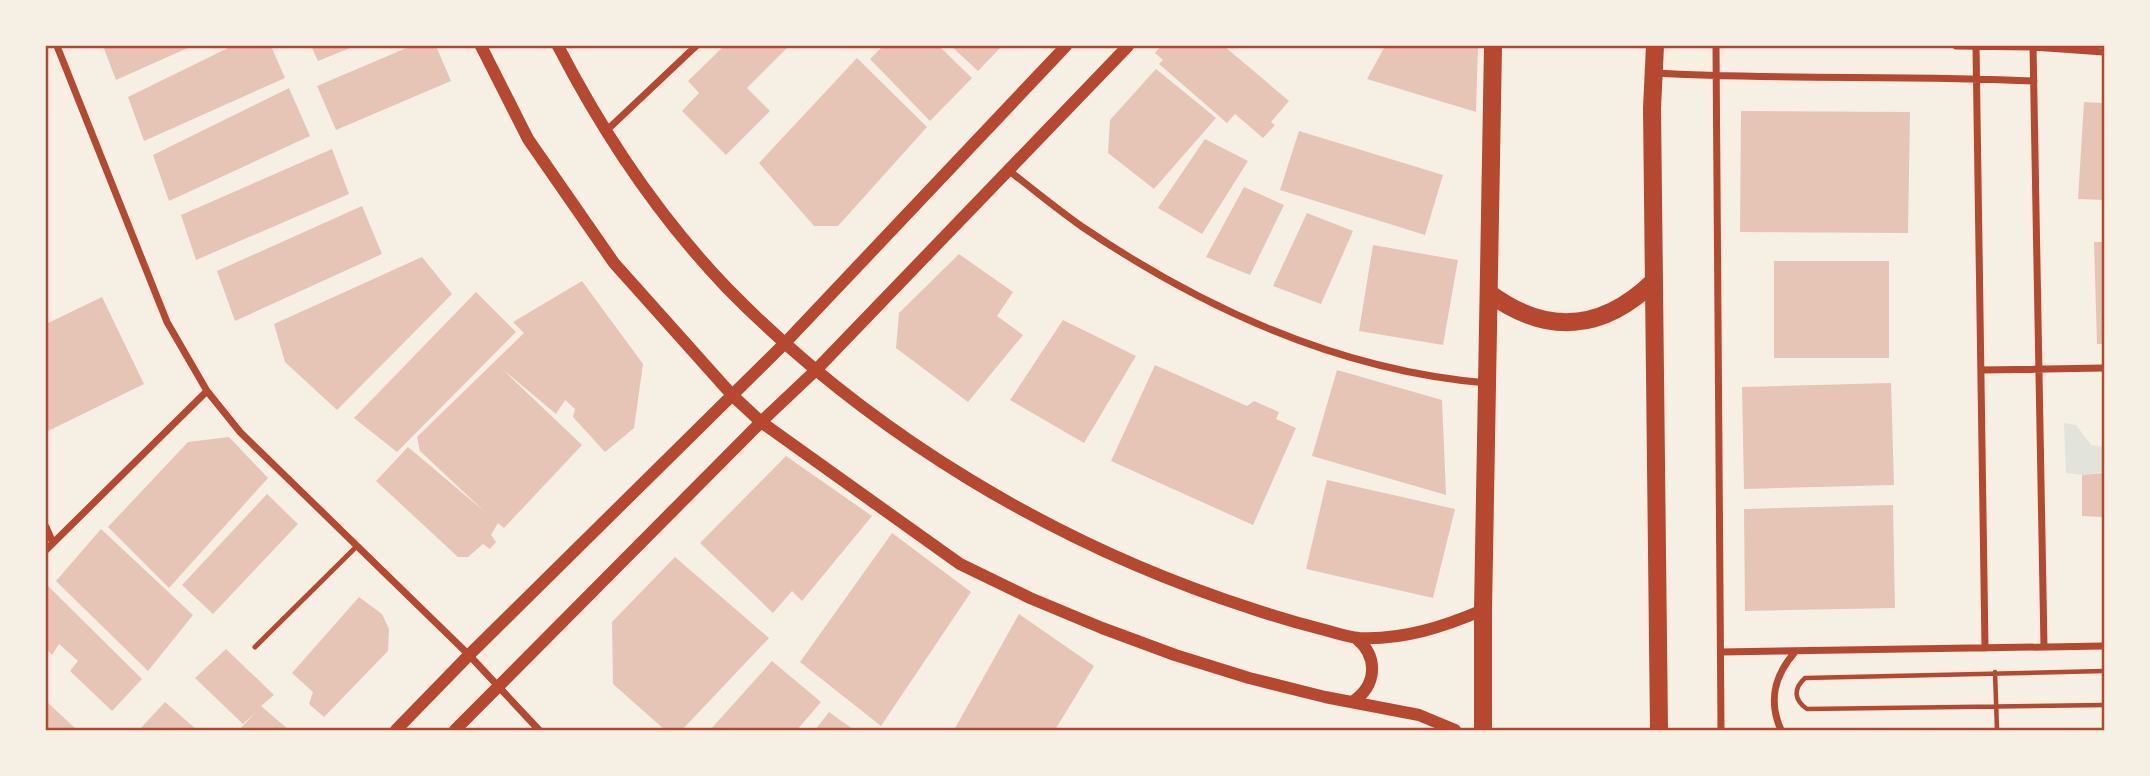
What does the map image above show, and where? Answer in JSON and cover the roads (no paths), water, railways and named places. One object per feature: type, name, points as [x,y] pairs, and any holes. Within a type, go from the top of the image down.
[{"type":"main road","points":[[1483,730],[1493,46]]},
{"type":"main road","points":[[1655,46],[1654,281],[1659,730]]},
{"type":"main road","points":[[1489,293],[1508,307],[1529,317],[1574,323],[1597,319],[1618,310],[1654,281]]},
{"type":"street","points":[[57,46],[167,322],[207,391],[240,432],[500,685],[540,730]]},
{"type":"street","points":[[481,46],[528,139],[607,252],[732,395],[761,422],[960,564],[1030,598],[1175,655],[1249,678],[1419,715],[1455,730]]},
{"type":"street","points":[[558,46],[606,131],[647,191],[686,242],[727,287],[816,370],[924,450],[994,493],[1089,543],[1163,576],[1290,621],[1356,638],[1387,638],[1419,633],[1451,624],[1483,610]]},
{"type":"street","points":[[606,131],[696,46]]},
{"type":"street","points":[[396,730],[785,343],[1066,46]]},
{"type":"street","points":[[455,730],[816,370],[1128,46]]},
{"type":"street","points":[[1716,46],[1721,730]]},
{"type":"street","points":[[1956,46],[2033,46],[2105,52]]},
{"type":"street","points":[[1976,46],[1985,648]]},
{"type":"street","points":[[2033,46],[2044,647]]},
{"type":"street","points":[[1653,73],[2034,81]]},
{"type":"street","points":[[1008,170],[1083,227],[1161,276],[1268,328],[1367,362],[1446,379],[1488,383]]},
{"type":"street","points":[[1981,370],[2105,368]]},
{"type":"street","points":[[46,550],[207,391]]},
{"type":"street","points":[[46,527],[53,542]]},
{"type":"street","points":[[1352,702],[1367,690],[1373,671],[1369,652],[1356,638]]},
{"type":"street","points":[[1721,652],[2105,646]]},
{"type":"street","points":[[1781,730],[1775,717],[1773,700],[1776,682],[1783,666],[1795,652]]},
{"type":"lane","points":[[255,646],[356,546]]}]
